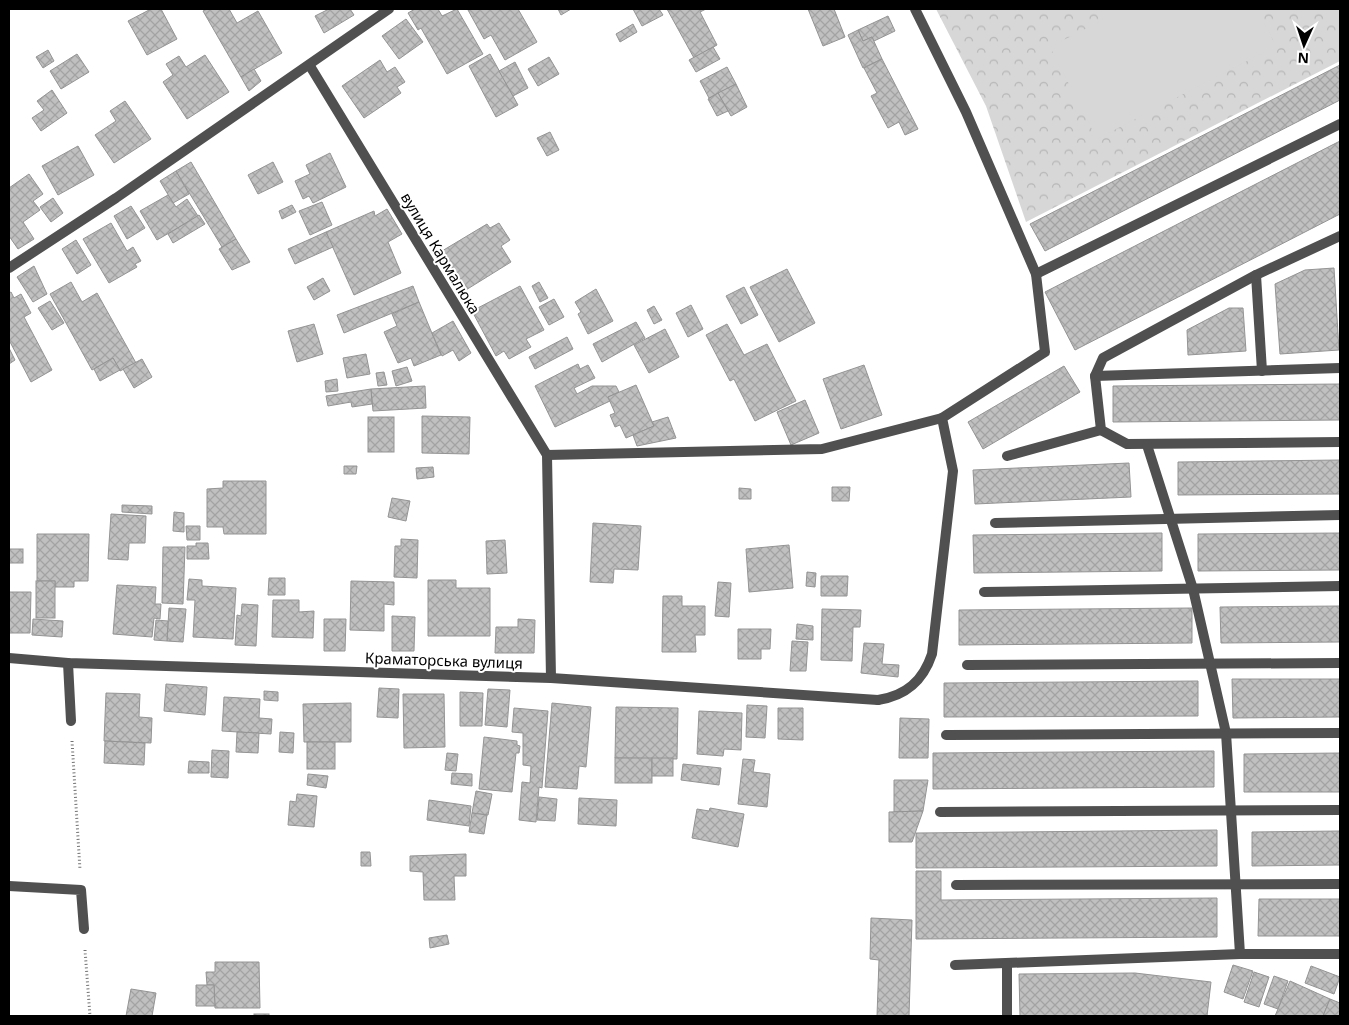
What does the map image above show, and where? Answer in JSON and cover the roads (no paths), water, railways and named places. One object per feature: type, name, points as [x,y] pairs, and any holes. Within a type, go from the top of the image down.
[{"type":"street","points":[[9,268],[116,198],[310,66],[389,9]]},
{"type":"street","points":[[551,678],[547,456],[822,449],[942,418],[1045,352],[1036,274],[966,112],[915,9]]},
{"type":"street","name":"вулиця Кармалюка","points":[[310,66],[547,456]]},
{"type":"street","points":[[1036,274],[1340,124]]},
{"type":"street","points":[[1101,430],[1095,376],[1103,358],[1256,275],[1340,236]]},
{"type":"street","points":[[1256,275],[1262,370]]},
{"type":"street","points":[[1095,376],[1340,368]]},
{"type":"street","name":"Краматорська вулиця","points":[[9,658],[68,663],[551,678],[878,700],[890,698],[912,687],[924,672],[932,654],[952,471],[942,418]]},
{"type":"street","points":[[1006,456],[1101,430],[1128,444],[1147,445],[1340,442]]},
{"type":"street","points":[[1147,445],[1193,589],[1212,663],[1226,733],[1240,954]]},
{"type":"street","points":[[995,523],[1340,515]]},
{"type":"street","points":[[984,592],[1340,586]]},
{"type":"street","points":[[68,663],[71,720]]},
{"type":"street","points":[[967,665],[1340,663]]},
{"type":"street","points":[[946,735],[1340,733]]},
{"type":"street","points":[[940,812],[1340,810]]},
{"type":"street","points":[[956,885],[1340,884]]},
{"type":"street","points":[[9,886],[81,890],[84,930]]},
{"type":"street","points":[[955,966],[1240,954],[1340,954]]},
{"type":"street","points":[[1007,964],[1007,1016]]}]
